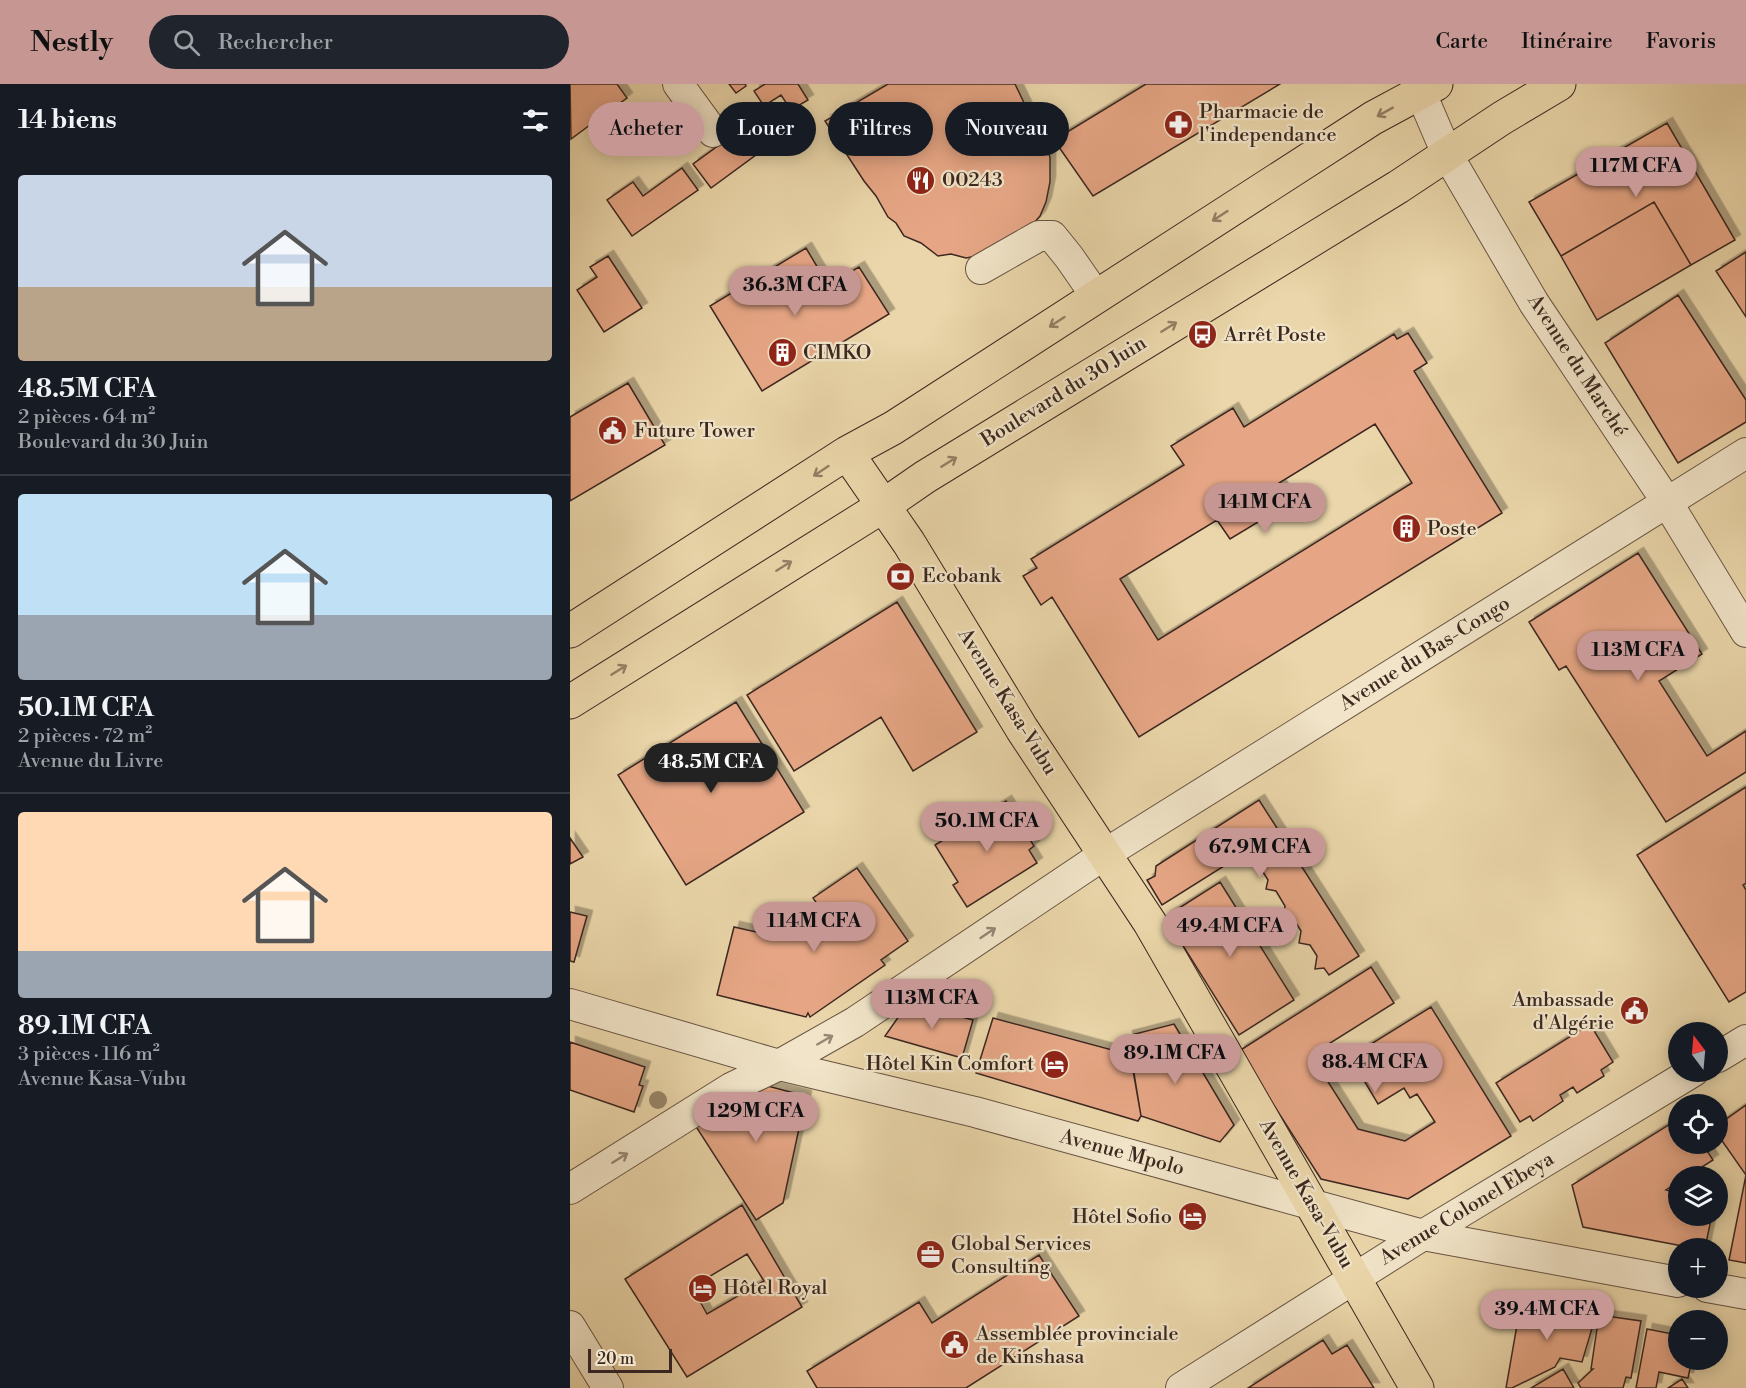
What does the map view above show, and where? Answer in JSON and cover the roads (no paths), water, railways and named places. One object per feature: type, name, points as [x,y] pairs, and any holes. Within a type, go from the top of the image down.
[{"type":"main road","name":"Boulevard du 30 Juin","points":[[570,702],[883,506],[925,477],[1398,187],[1559,84]]},
{"type":"main road","points":[[570,631],[847,453],[893,428],[1424,87]]},
{"type":"main road","name":"Avenue Kasa-Vubu","points":[[847,453],[909,543],[1022,729],[1150,923],[1417,1388]]},
{"type":"street","points":[[678,84],[713,132]]},
{"type":"street","name":"Avenue du Marché","points":[[1424,87],[1447,154],[1534,303],[1667,502],[1746,632]]},
{"type":"street","points":[[981,269],[1039,236],[1052,236],[1096,296]]},
{"type":"street","name":"Avenue du Bas-Congo","points":[[570,1189],[731,1088],[779,1065],[855,1022],[1105,854],[1746,453]]},
{"type":"street","name":"Avenue Mpolo","points":[[570,1004],[779,1065],[975,1112],[1423,1235],[1668,1280]]},
{"type":"street","points":[[1728,1051],[1746,1040]]},
{"type":"street","name":"Avenue Colonel Ebeya","points":[[1181,1388],[1423,1235],[1676,1082]]},
{"type":"street","points":[[1728,1291],[1746,1294]]},
{"type":"street","points":[[570,1326],[608,1388]]},
{"type":"place","name":"Pharmacie de l'independance","points":[[1178,124]]},
{"type":"place","name":"00243","points":[[921,180]]},
{"type":"place","name":"Arrêt Poste","points":[[1203,335]]},
{"type":"place","name":"CIMKO","points":[[782,353]]},
{"type":"place","name":"Future Tower","points":[[613,431]]},
{"type":"place","name":"Poste","points":[[1406,529]]},
{"type":"place","name":"Ecobank","points":[[901,576]]},
{"type":"place","name":"Ambassade d'Algérie","points":[[1635,1011]]},
{"type":"place","name":"Hôtel Kin Comfort","points":[[1055,1064]]},
{"type":"place","name":"Hôtel Sofio","points":[[1193,1217]]},
{"type":"place","name":"Global Services Consulting","points":[[930,1255]]},
{"type":"place","name":"Hôtel Royal","points":[[702,1288]]},
{"type":"place","name":"Assemblée provinciale de Kinshasa","points":[[955,1345]]}]
